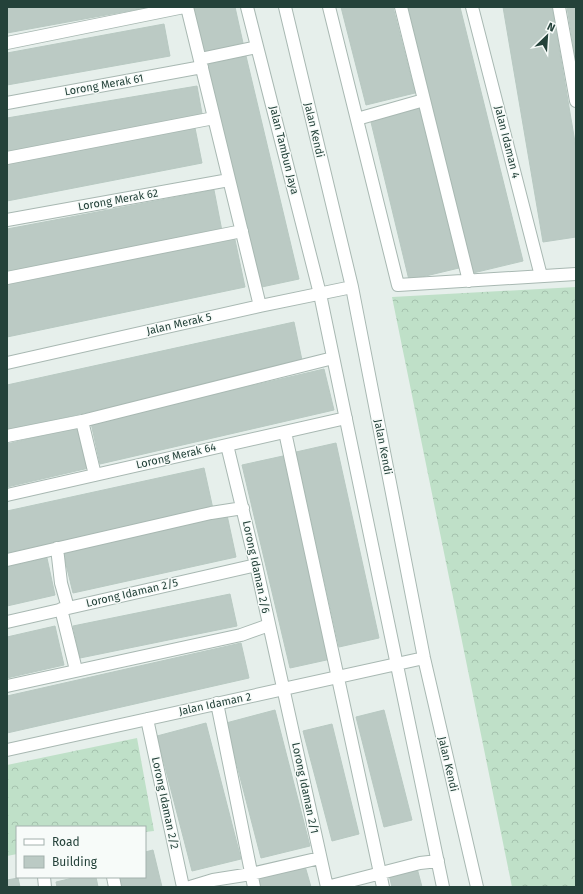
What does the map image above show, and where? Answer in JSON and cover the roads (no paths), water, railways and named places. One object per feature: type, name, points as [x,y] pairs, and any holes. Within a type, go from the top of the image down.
[{"type":"street","points":[[7,43],[185,7],[201,63],[260,306]]},
{"type":"street","name":"Jalan Tambun Jaya","points":[[247,7],[320,294]]},
{"type":"street","name":"Jalan Kendi","points":[[285,7],[352,287],[424,658],[477,887]]},
{"type":"street","points":[[329,7],[398,285],[576,274]]},
{"type":"street","points":[[401,7],[469,281]]},
{"type":"street","name":"Jalan Idaman 4","points":[[472,7],[541,276]]},
{"type":"street","points":[[559,7],[576,101]]},
{"type":"street","name":"Lorong Merak 61","points":[[7,103],[201,63],[257,47]]},
{"type":"street","points":[[357,119],[424,100]]},
{"type":"street","points":[[7,158],[214,118]]},
{"type":"street","name":"Lorong Merak 62","points":[[7,220],[229,180]]},
{"type":"street","points":[[7,278],[242,231]]},
{"type":"street","name":"Jalan Merak 5","points":[[7,363],[260,306],[352,287]]},
{"type":"street","points":[[320,294],[443,887]]},
{"type":"street","points":[[7,436],[82,421],[333,358]]},
{"type":"street","name":"Lorong Merak 64","points":[[7,495],[346,418]]},
{"type":"street","points":[[82,421],[95,475]]},
{"type":"street","points":[[285,432],[383,887]]},
{"type":"street","name":"Lorong Idaman 2/6","points":[[227,445],[243,508],[283,689]]},
{"type":"street","points":[[7,560],[211,513],[243,508]]},
{"type":"street","points":[[58,548],[64,608],[76,670]]},
{"type":"street","name":"Lorong Idaman 2/5","points":[[7,622],[256,565]]},
{"type":"street","points":[[7,686],[241,635],[269,625]]},
{"type":"street","name":"Jalan Idaman 2","points":[[7,750],[424,658]]},
{"type":"street","name":"Lorong Idaman 2/1","points":[[283,689],[327,887]]},
{"type":"street","points":[[217,704],[254,887]]},
{"type":"street","name":"Lorong Idaman 2/2","points":[[147,719],[183,887]]},
{"type":"street","points":[[190,887],[213,880],[251,874],[320,858]]},
{"type":"street","points":[[327,887],[420,862],[438,861]]}]
